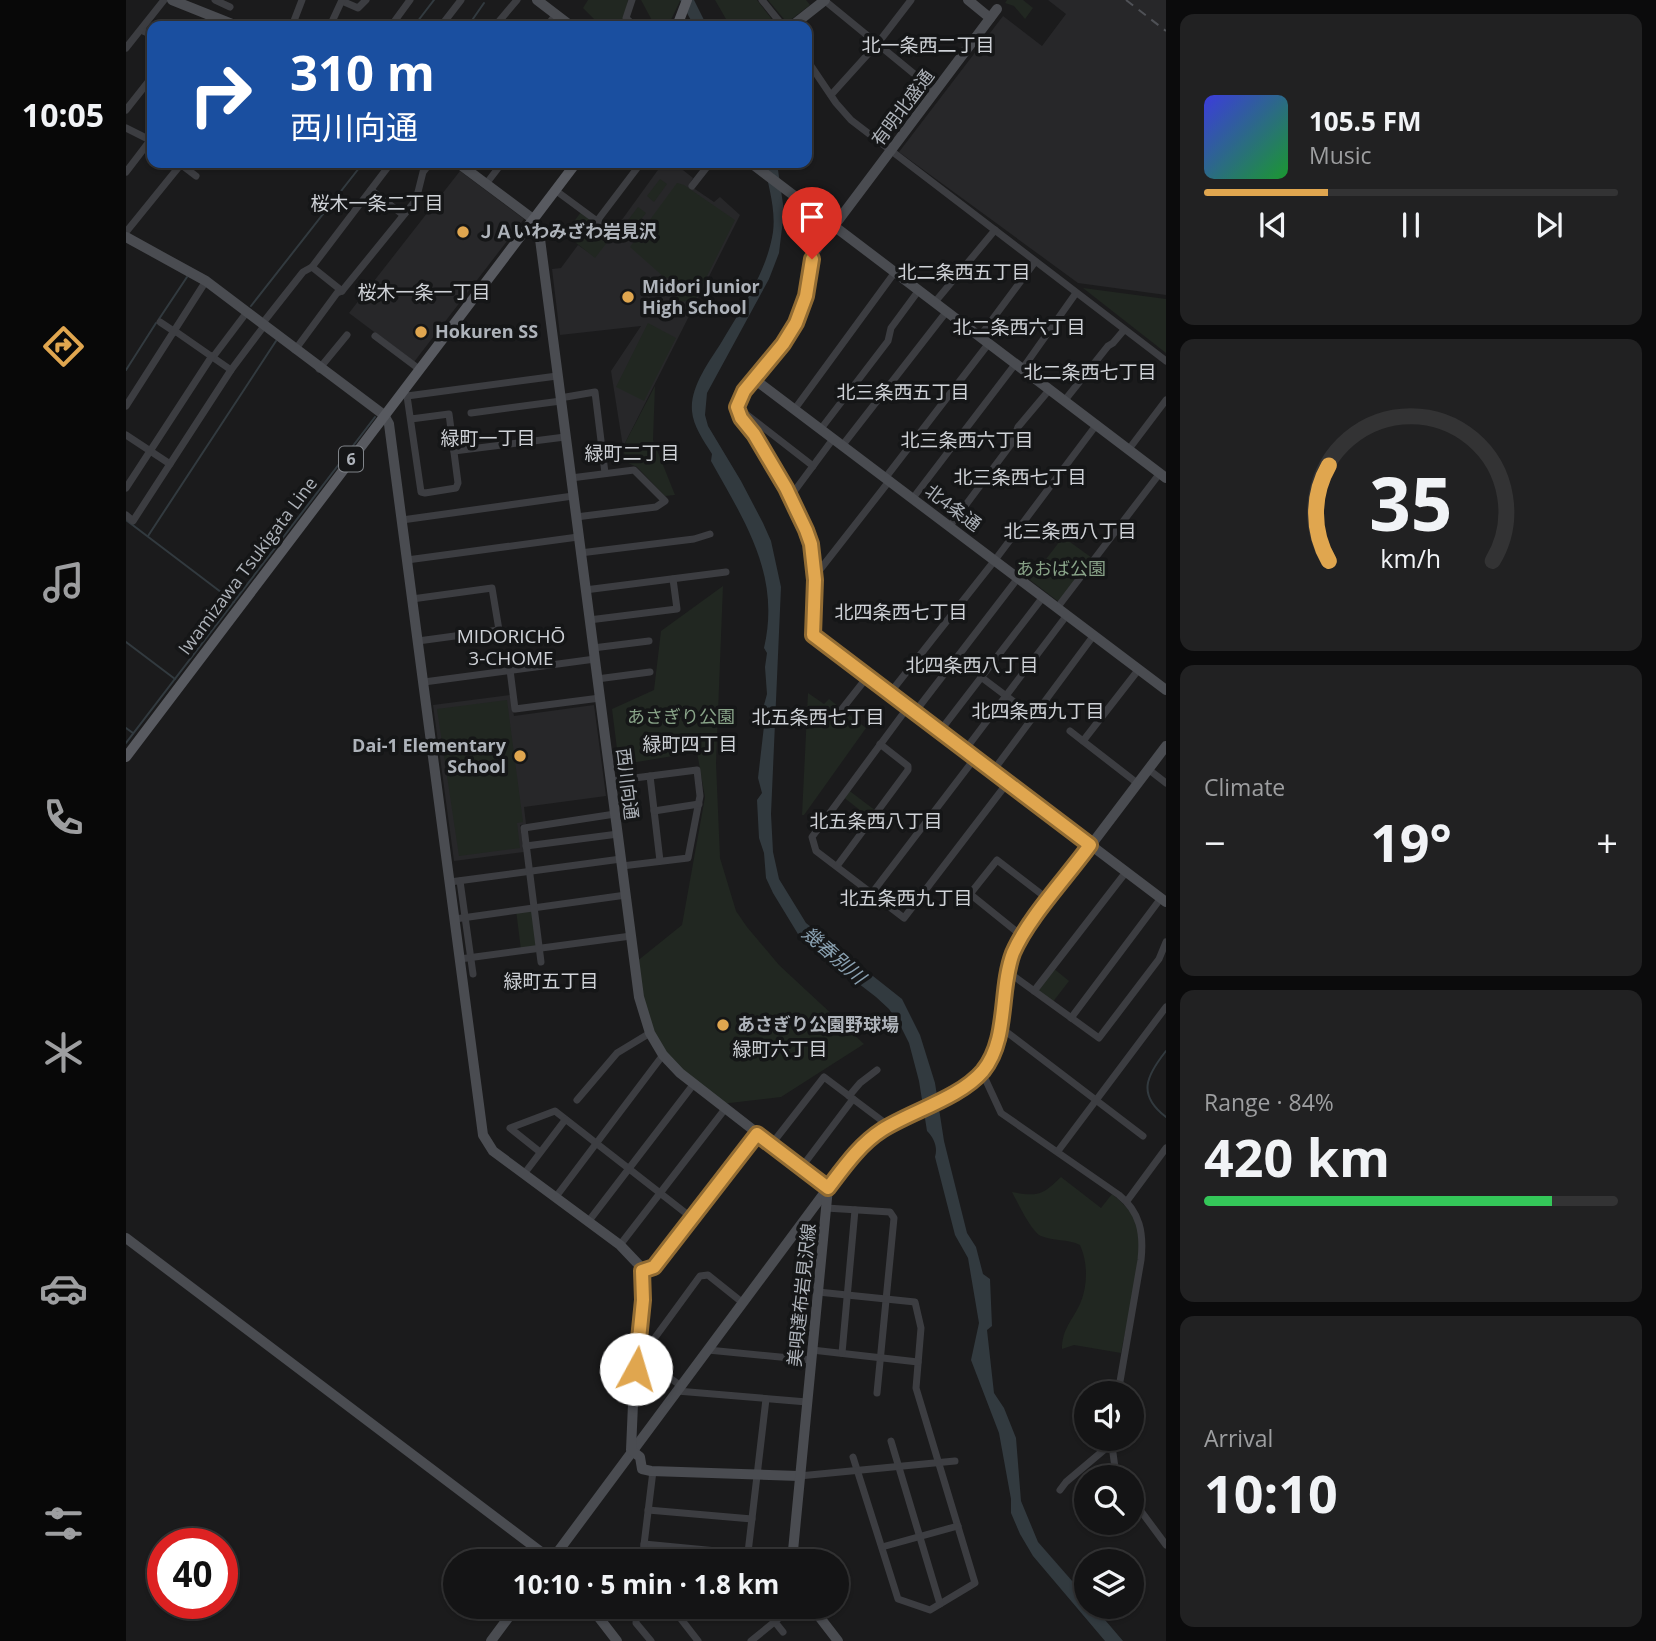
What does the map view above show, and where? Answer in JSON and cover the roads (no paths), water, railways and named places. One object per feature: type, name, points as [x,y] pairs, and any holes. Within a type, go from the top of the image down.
[{"type":"main road","points":[[679,21],[687,0]]},
{"type":"main road","name":"Iwamizawa Tsukigata Line","points":[[126,757],[384,415],[405,393],[419,369],[572,168]]},
{"type":"street","points":[[148,21],[164,0]]},
{"type":"street","points":[[172,0],[224,21]]},
{"type":"street","points":[[215,0],[230,7]]},
{"type":"street","points":[[294,21],[302,0]]},
{"type":"street","points":[[332,21],[342,0],[358,8],[366,0]]},
{"type":"street","points":[[395,21],[410,0]]},
{"type":"street","points":[[445,21],[461,0]]},
{"type":"street","points":[[499,21],[517,0]]},
{"type":"street","points":[[537,0],[564,21]]},
{"type":"street","points":[[629,21],[626,18],[632,0]]},
{"type":"street","points":[[762,0],[779,21]]},
{"type":"street","points":[[798,21],[825,0],[935,91]]},
{"type":"street","points":[[831,95],[911,0]]},
{"type":"street","name":"有明北盛通","points":[[834,226],[994,14],[968,0]]},
{"type":"street","points":[[551,21],[556,15]]},
{"type":"street","points":[[126,48],[147,22]]},
{"type":"street","points":[[141,30],[147,33]]},
{"type":"street","points":[[812,67],[851,120],[1166,361]]},
{"type":"street","points":[[126,110],[147,83]]},
{"type":"street","points":[[126,128],[147,138]]},
{"type":"street","points":[[126,172],[147,146]]},
{"type":"street","points":[[177,168],[126,234],[206,281],[319,369],[384,415],[388,424],[466,958],[481,1129],[493,1151],[620,1245],[634,1258],[642,1271],[643,1300],[631,1450]]},
{"type":"street","points":[[187,168],[196,176]]},
{"type":"street","points":[[126,516],[133,520],[263,325],[303,272],[312,267],[387,168]]},
{"type":"street","points":[[295,349],[337,293],[342,291],[415,200],[426,168]]},
{"type":"street","points":[[465,168],[533,219]]},
{"type":"street","points":[[486,184],[498,168]]},
{"type":"street","points":[[597,221],[637,168]]},
{"type":"street","points":[[692,186],[706,168]]},
{"type":"street","points":[[758,168],[1163,475],[1058,608]]},
{"type":"street","points":[[371,190],[402,214]]},
{"type":"street","points":[[555,190],[614,235]]},
{"type":"street","name":"西川向通","points":[[533,219],[540,239],[640,1006],[650,1033],[663,1055],[694,1085],[828,1188]]},
{"type":"street","points":[[834,226],[812,259],[806,296],[796,323],[738,401],[739,413],[790,497],[811,544],[815,576],[813,635],[1163,900],[1071,1017]]},
{"type":"street","points":[[935,302],[995,230]]},
{"type":"street","points":[[815,576],[888,478],[1035,261]]},
{"type":"street","points":[[312,267],[342,291]]},
{"type":"street","points":[[794,410],[895,272]]},
{"type":"street","points":[[126,406],[206,281]]},
{"type":"street","points":[[820,430],[888,341],[891,328],[919,290]]},
{"type":"street","points":[[913,498],[1076,293]]},
{"type":"street","points":[[842,446],[947,311]]},
{"type":"street","points":[[126,488],[212,357],[247,312]]},
{"type":"street","points":[[160,322],[232,370]]},
{"type":"street","points":[[1065,400],[1124,330]]},
{"type":"street","points":[[319,369],[347,335]]},
{"type":"street","points":[[375,336],[419,369]]},
{"type":"street","points":[[411,419],[449,414],[458,482],[456,488],[421,492],[405,393],[558,376]]},
{"type":"street","name":"北4条通","points":[[754,379],[1166,690]]},
{"type":"street","points":[[950,526],[1012,443],[1018,427],[1050,389]]},
{"type":"street","points":[[471,414],[595,392],[605,473]]},
{"type":"street","points":[[1129,449],[1166,400]]},
{"type":"street","points":[[739,413],[746,414],[813,466]]},
{"type":"street","points":[[890,694],[1097,424]]},
{"type":"street","points":[[126,435],[170,464]]},
{"type":"street","points":[[454,451],[565,437]]},
{"type":"street","points":[[790,497],[833,439]]},
{"type":"street","points":[[571,478],[634,470],[665,501],[656,507],[576,517]]},
{"type":"street","points":[[402,520],[573,496]]},
{"type":"street","points":[[580,553],[710,534]]},
{"type":"street","points":[[407,560],[578,537]]},
{"type":"street","points":[[585,590],[726,572]]},
{"type":"street","points":[[1008,782],[904,918],[813,847],[813,832],[880,744],[1018,578]]},
{"type":"street","points":[[590,620],[677,609],[673,579]]},
{"type":"street","points":[[412,598],[492,588],[499,630],[418,640]]},
{"type":"street","points":[[940,731],[1043,597]]},
{"type":"street","points":[[965,750],[1067,615]]},
{"type":"street","points":[[993,771],[1094,635]]},
{"type":"street","points":[[424,682],[510,670],[649,641]]},
{"type":"street","points":[[1083,741],[1139,669]]},
{"type":"street","points":[[510,670],[515,709],[600,698]]},
{"type":"street","points":[[597,678],[650,672]]},
{"type":"street","points":[[842,709],[868,676]]},
{"type":"street","points":[[981,677],[1034,717]]},
{"type":"street","points":[[1070,731],[1137,783]]},
{"type":"street","points":[[837,866],[908,771],[908,765],[880,744]]},
{"type":"street","points":[[561,1549],[631,1450],[828,1188],[862,1147],[893,1124],[955,1091],[982,1072],[994,1052],[1008,972],[1022,936],[1166,746]]},
{"type":"street","points":[[872,893],[975,758]]},
{"type":"street","points":[[1148,769],[1166,783]]},
{"type":"street","points":[[455,882],[622,862],[660,862],[688,858],[700,796],[697,770],[611,781]]},
{"type":"street","points":[[650,776],[660,862]]},
{"type":"street","points":[[654,810],[698,804]]},
{"type":"street","points":[[541,962],[524,828],[615,814]]},
{"type":"street","points":[[526,846],[618,834]]},
{"type":"street","points":[[1022,936],[970,894],[997,860],[1049,900]]},
{"type":"street","points":[[1034,991],[1126,872]]},
{"type":"street","points":[[460,918],[626,895]]},
{"type":"street","points":[[466,958],[631,936]]},
{"type":"street","points":[[1008,972],[1099,1038],[1158,959],[1166,942]]},
{"type":"street","points":[[466,958],[473,974]]},
{"type":"street","points":[[1058,1152],[1166,1007]]},
{"type":"street","points":[[1000,1027],[1143,1136]]},
{"type":"street","points":[[577,1100],[617,1053],[650,1033]]},
{"type":"street","points":[[555,1198],[663,1055]]},
{"type":"street","points":[[801,1168],[860,1083],[877,1070]]},
{"type":"street","points":[[982,1072],[1001,1112],[1126,1201],[1140,1224],[1143,1241],[1120,1381]]},
{"type":"street","points":[[771,1145],[824,1077],[893,1124]]},
{"type":"street","points":[[589,1222],[694,1085]]},
{"type":"street","points":[[620,1245],[725,1109]]},
{"type":"street","points":[[541,1152],[510,1128],[555,1111],[692,1218]]},
{"type":"street","points":[[524,1174],[565,1119]]},
{"type":"street","points":[[642,1271],[654,1267],[757,1134]]},
{"type":"street","points":[[1126,1201],[1166,1148]]},
{"type":"street","name":"美唄達布岩見沢線","points":[[793,1549],[828,1188]]},
{"type":"street","points":[[826,1208],[890,1212],[894,1218],[877,1393]]},
{"type":"street","points":[[842,1353],[855,1210]]},
{"type":"street","points":[[126,1238],[536,1549]]},
{"type":"street","points":[[743,1303],[708,1275],[700,1276],[651,1343],[648,1363],[679,1389],[807,1402]]},
{"type":"street","points":[[818,1292],[915,1302],[921,1328],[916,1388],[975,1583],[930,1610],[898,1599],[853,1457]]},
{"type":"street","points":[[708,1350],[812,1355],[842,1353],[918,1362]]},
{"type":"street","points":[[749,1549],[766,1399]]},
{"type":"street","points":[[891,1441],[940,1604]]},
{"type":"street","points":[[631,1450],[640,1457],[642,1469],[757,1475],[799,1476],[955,1461]]},
{"type":"street","points":[[1060,1490],[1100,1451]]},
{"type":"street","points":[[643,1549],[653,1471]]},
{"type":"street","points":[[648,1510],[752,1519]]},
{"type":"street","points":[[1144,1515],[1166,1545]]},
{"type":"street","points":[[882,1547],[958,1526]]},
{"type":"street","points":[[644,1544],[684,1549]]},
{"type":"street","points":[[491,1641],[507,1619]]},
{"type":"street","points":[[600,1619],[617,1641]]},
{"type":"street","points":[[636,1619],[636,1623],[651,1641]]},
{"type":"street","points":[[681,1619],[698,1641]]},
{"type":"street","points":[[773,1619],[783,1632]]},
{"type":"street","points":[[751,1641],[779,1619]]},
{"type":"street","points":[[820,1619],[838,1641]]},
{"type":"water","points":[[680,0],[694,0],[704,21],[691,21]]},
{"type":"water","name":"幾春別川","points":[[765,168],[778,168],[784,211],[779,253],[769,279],[707,393],[705,415],[708,426],[741,481],[771,541],[781,587],[771,814],[773,852],[779,879],[806,923],[902,999],[920,1035],[935,1083],[944,1141],[967,1233],[976,1247],[983,1274],[990,1279],[992,1326],[987,1330],[994,1393],[1004,1408],[1016,1438],[1021,1501],[1038,1542],[1074,1583],[1074,1604],[1033,1556],[1011,1513],[999,1433],[971,1360],[979,1323],[968,1258],[955,1235],[935,1157],[935,1143],[927,1131],[919,1081],[909,1043],[889,1009],[801,939],[766,878],[764,853],[759,838],[757,800],[762,793],[758,778],[767,694],[767,653],[764,648],[768,597],[757,550],[711,461],[712,454],[693,417],[692,402],[701,375],[737,317],[765,261],[773,232],[773,215]]},
{"type":"water","points":[[1086,1619],[1104,1619],[1123,1641],[1105,1641]]},
{"type":"waterway","points":[[418,21],[434,0]]},
{"type":"waterway","points":[[471,21],[484,3]]},
{"type":"waterway","points":[[251,306],[359,168]]},
{"type":"waterway","points":[[159,319],[187,277]]},
{"type":"waterway","points":[[126,370],[156,323]]},
{"type":"waterway","points":[[148,536],[276,341]]},
{"type":"waterway","points":[[126,743],[375,417]]},
{"type":"waterway","points":[[126,520],[234,602]]},
{"type":"waterway","points":[[126,642],[175,679]]},
{"type":"waterway","points":[[126,728],[133,733]]},
{"type":"waterway","points":[[1166,1051],[1153,1069],[1148,1085],[1151,1101],[1166,1117]]},
{"type":"railway","points":[[1126,0],[1166,31]]},
{"type":"place","name":"ＪＡいわみざわ岩見沢","points":[[463,232]]},
{"type":"place","name":"Midori Junior High School","points":[[628,297]]},
{"type":"place","name":"Hokuren SS","points":[[421,332]]},
{"type":"place","name":"Dai-1 Elementary School","points":[[520,756]]},
{"type":"place","name":"あさぎり公園野球場","points":[[723,1025]]},
{"type":"district","name":"北一条西二丁目","points":[[928,45]]},
{"type":"district","name":"桜木一条二丁目","points":[[377,203]]},
{"type":"district","name":"北二条西五丁目","points":[[964,272]]},
{"type":"district","name":"桜木一条一丁目","points":[[424,292]]},
{"type":"district","name":"北二条西六丁目","points":[[1019,327]]},
{"type":"district","name":"北二条西七丁目","points":[[1090,372]]},
{"type":"district","name":"北三条西五丁目","points":[[903,392]]},
{"type":"district","name":"緑町一丁目","points":[[488,438]]},
{"type":"district","name":"北三条西六丁目","points":[[967,440]]},
{"type":"district","name":"緑町二丁目","points":[[632,453]]},
{"type":"district","name":"北三条西七丁目","points":[[1020,477]]},
{"type":"district","name":"北三条西八丁目","points":[[1070,531]]},
{"type":"district","name":"北四条西七丁目","points":[[901,612]]},
{"type":"district","name":"MIDORICHŌ 3-CHOME","points":[[511,647]]},
{"type":"district","name":"北四条西八丁目","points":[[972,665]]},
{"type":"district","name":"北四条西九丁目","points":[[1038,711]]},
{"type":"district","name":"北五条西七丁目","points":[[818,717]]},
{"type":"district","name":"緑町四丁目","points":[[690,744]]},
{"type":"district","name":"北五条西八丁目","points":[[876,821]]},
{"type":"district","name":"北五条西九丁目","points":[[906,898]]},
{"type":"district","name":"緑町五丁目","points":[[551,981]]},
{"type":"district","name":"緑町六丁目","points":[[780,1049]]},
{"type":"park label","name":"あおば公園","points":[[1061,569]]},
{"type":"park label","name":"あさぎり公園","points":[[681,717]]}]
